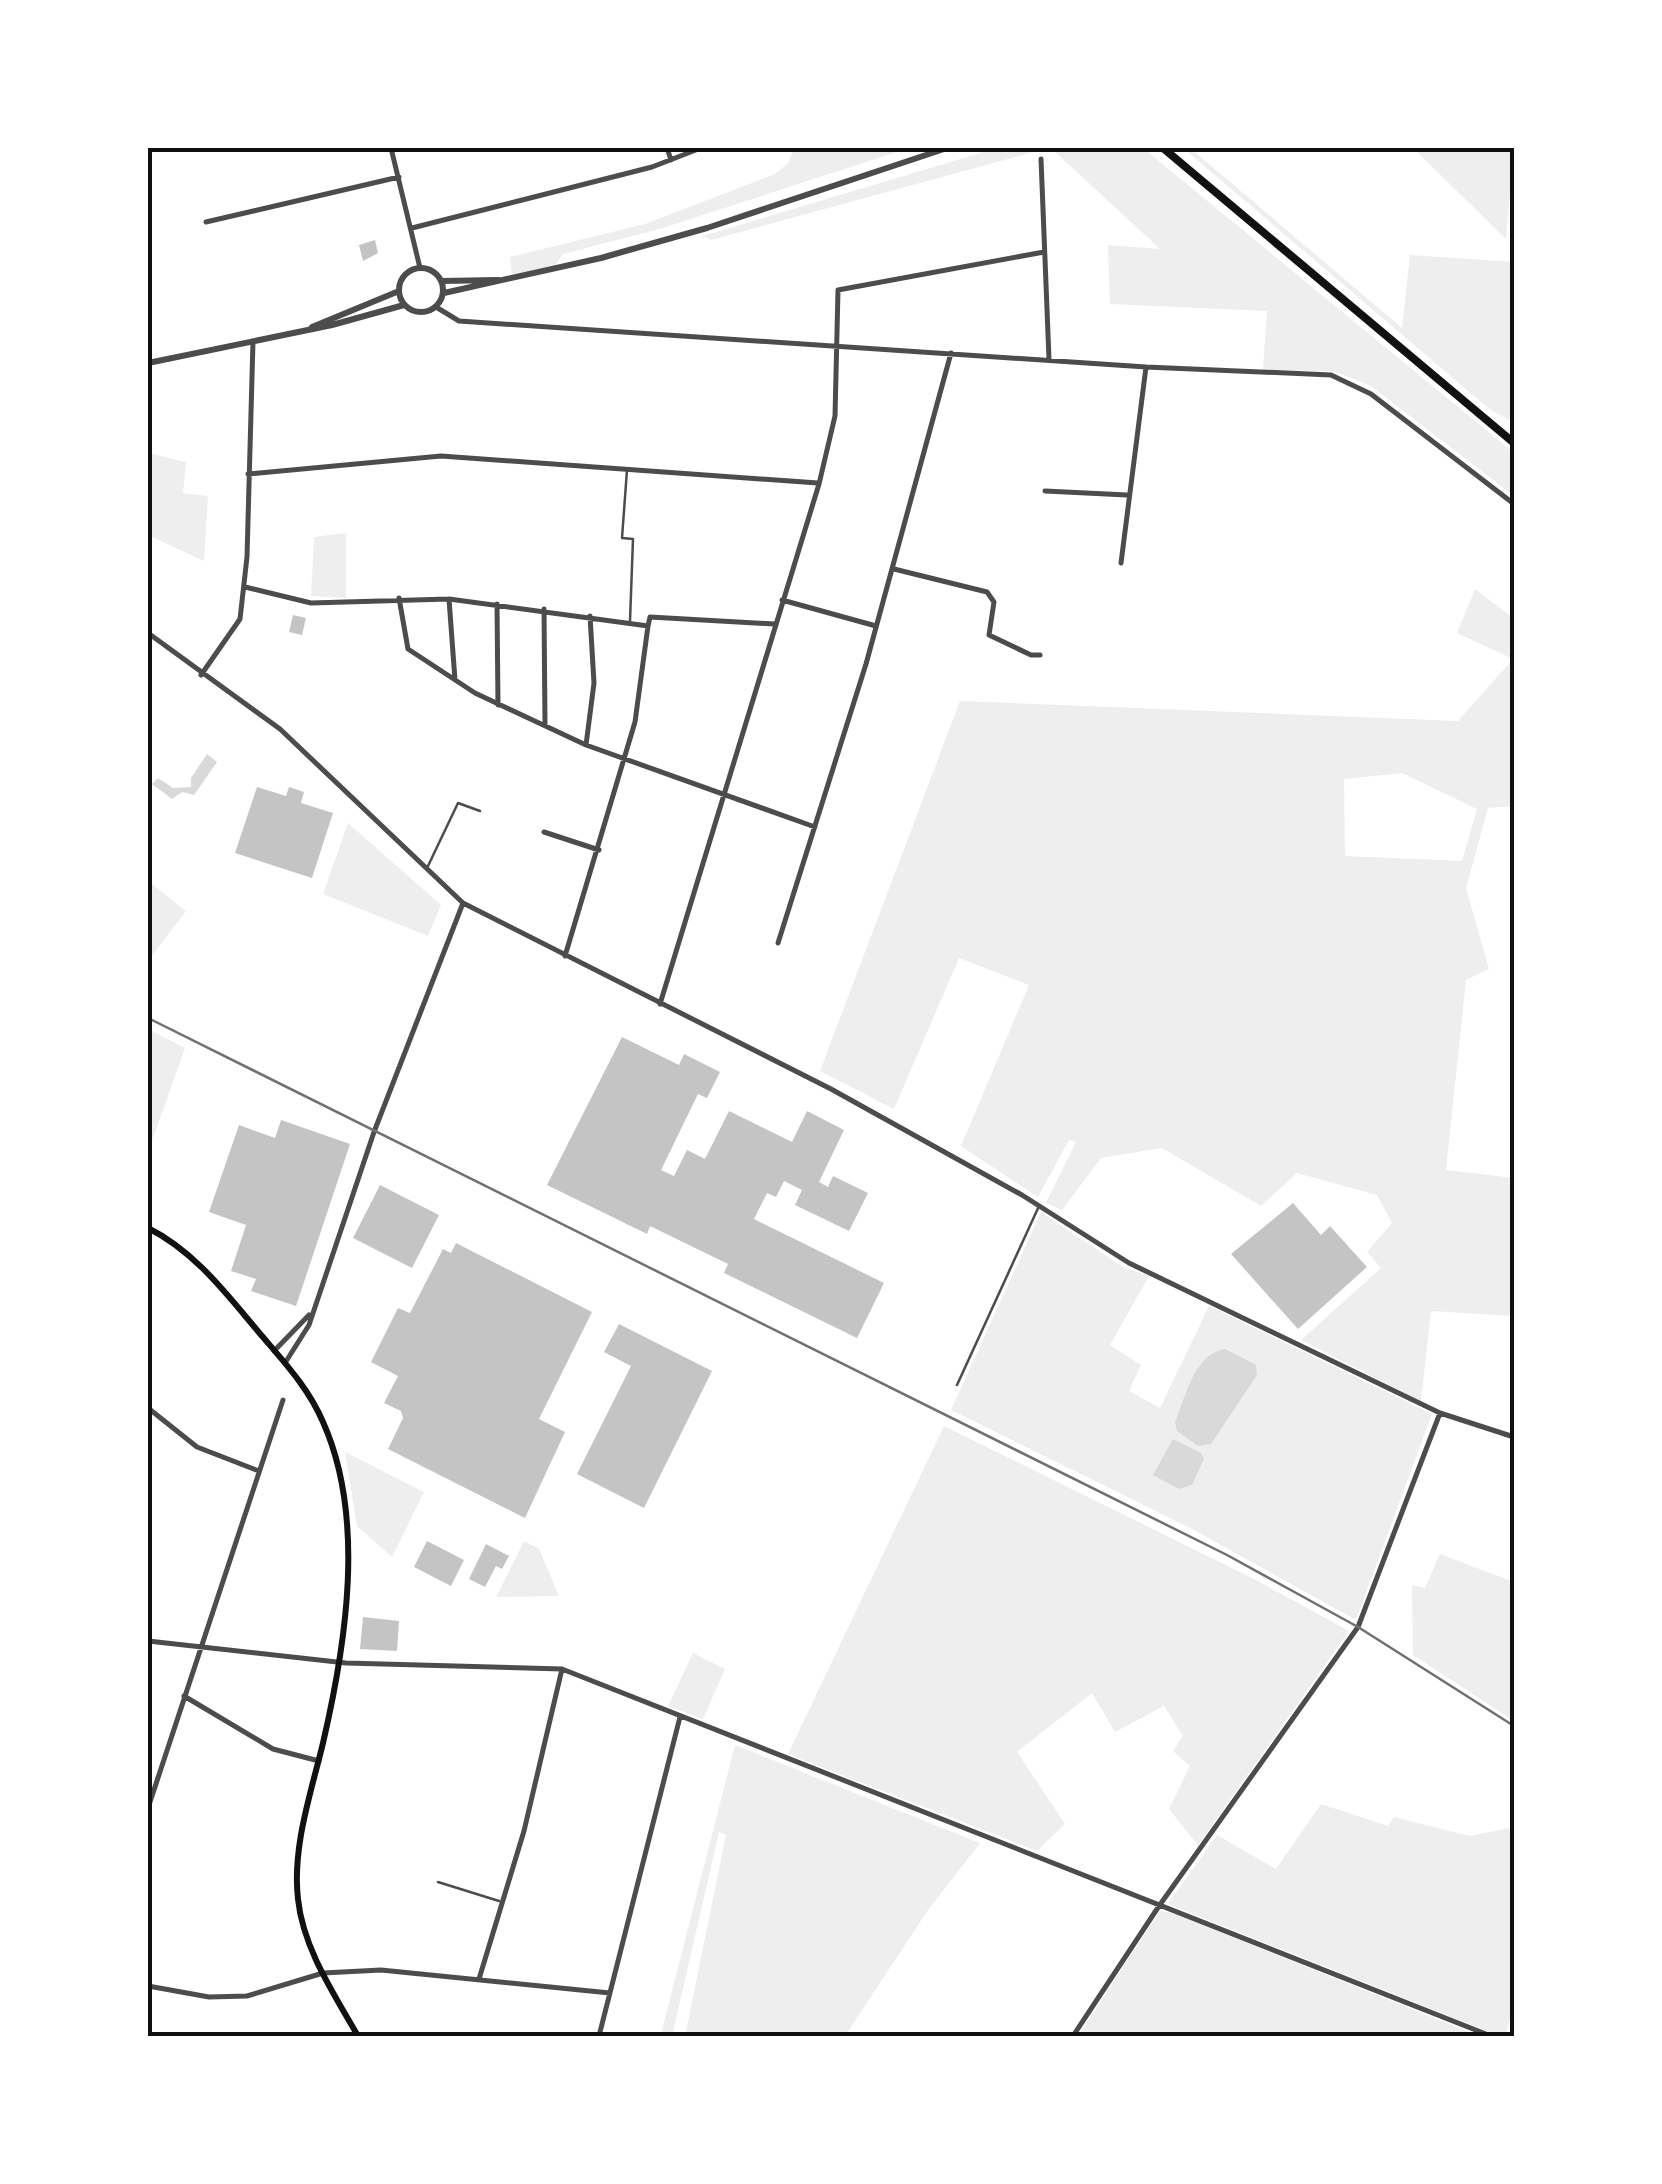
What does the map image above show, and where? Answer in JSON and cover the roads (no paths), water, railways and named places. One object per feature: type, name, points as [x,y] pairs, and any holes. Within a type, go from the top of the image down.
[{"type":"highway","points":[[1163,148],[1514,443]]},
{"type":"main road","points":[[148,1228],[196,1262],[285,1364],[323,1420],[342,1482],[346,1562],[339,1662],[300,1843],[297,1888],[304,1927],[323,1973],[358,2036]]},
{"type":"street","points":[[391,148],[420,268]]},
{"type":"street","points":[[667,148],[672,160]]},
{"type":"street","points":[[412,228],[672,160],[701,148]]},
{"type":"street","points":[[444,294],[514,280],[708,228],[948,148]]},
{"type":"street","points":[[1040,159],[1049,359]]},
{"type":"street","points":[[206,222],[399,177]]},
{"type":"street","points":[[660,1004],[820,484],[835,416],[840,347],[838,290],[1044,252]]},
{"type":"street","points":[[148,363],[310,329],[404,304],[423,313],[436,307],[444,294],[442,281],[432,271],[420,268],[404,276],[399,291],[404,304]]},
{"type":"street","points":[[442,281],[514,280]]},
{"type":"street","points":[[310,329],[399,291]]},
{"type":"street","points":[[436,307],[459,321],[1146,367],[1331,375],[1371,394],[1514,504]]},
{"type":"street","points":[[202,675],[240,619],[252,342]]},
{"type":"street","points":[[778,943],[893,569],[951,353]]},
{"type":"street","points":[[1121,564],[1146,367]]},
{"type":"street","points":[[248,474],[440,456],[820,484]]},
{"type":"street","points":[[1045,491],[1128,494]]},
{"type":"street","points":[[893,569],[987,592],[994,602],[990,635],[1030,655],[1040,655]]},
{"type":"street","points":[[244,587],[311,603],[449,599],[544,608],[648,626]]},
{"type":"street","points":[[399,598],[408,649],[498,705],[624,761],[816,827]]},
{"type":"street","points":[[449,599],[455,680]]},
{"type":"street","points":[[782,600],[876,626]]},
{"type":"street","points":[[497,604],[498,705]]},
{"type":"street","points":[[544,608],[545,726]]},
{"type":"street","points":[[586,744],[594,683],[590,616]]},
{"type":"street","points":[[564,956],[600,850],[624,761],[641,688],[650,617],[774,624]]},
{"type":"street","points":[[148,633],[280,729],[463,903],[831,1089],[1039,1206],[1129,1263],[1440,1412],[1514,1437]]},
{"type":"street","points":[[544,832],[600,850]]},
{"type":"street","points":[[285,1364],[300,1344],[374,1132],[463,903]]},
{"type":"street","points":[[274,1351],[310,1315]]},
{"type":"street","points":[[148,1808],[283,1400]]},
{"type":"street","points":[[148,1408],[197,1447],[259,1471]]},
{"type":"street","points":[[1073,2036],[1159,1906],[1358,1627],[1440,1412]]},
{"type":"street","points":[[148,1641],[339,1662],[562,1669],[1491,2036]]},
{"type":"street","points":[[479,1979],[562,1669]]},
{"type":"street","points":[[184,1696],[273,1749],[319,1761]]},
{"type":"street","points":[[599,2036],[680,1717]]},
{"type":"street","points":[[148,1986],[208,1997],[247,1996],[323,1973],[381,1970],[610,1993]]},
{"type":"lane","points":[[627,469],[622,538],[634,538],[630,623]]},
{"type":"lane","points":[[426,868],[458,803],[480,812]]},
{"type":"lane","points":[[956,1386],[1039,1206]]},
{"type":"lane","points":[[438,1882],[502,1902]]},
{"type":"railway","points":[[148,1018],[1227,1555],[1358,1627],[1514,1726]]}]
